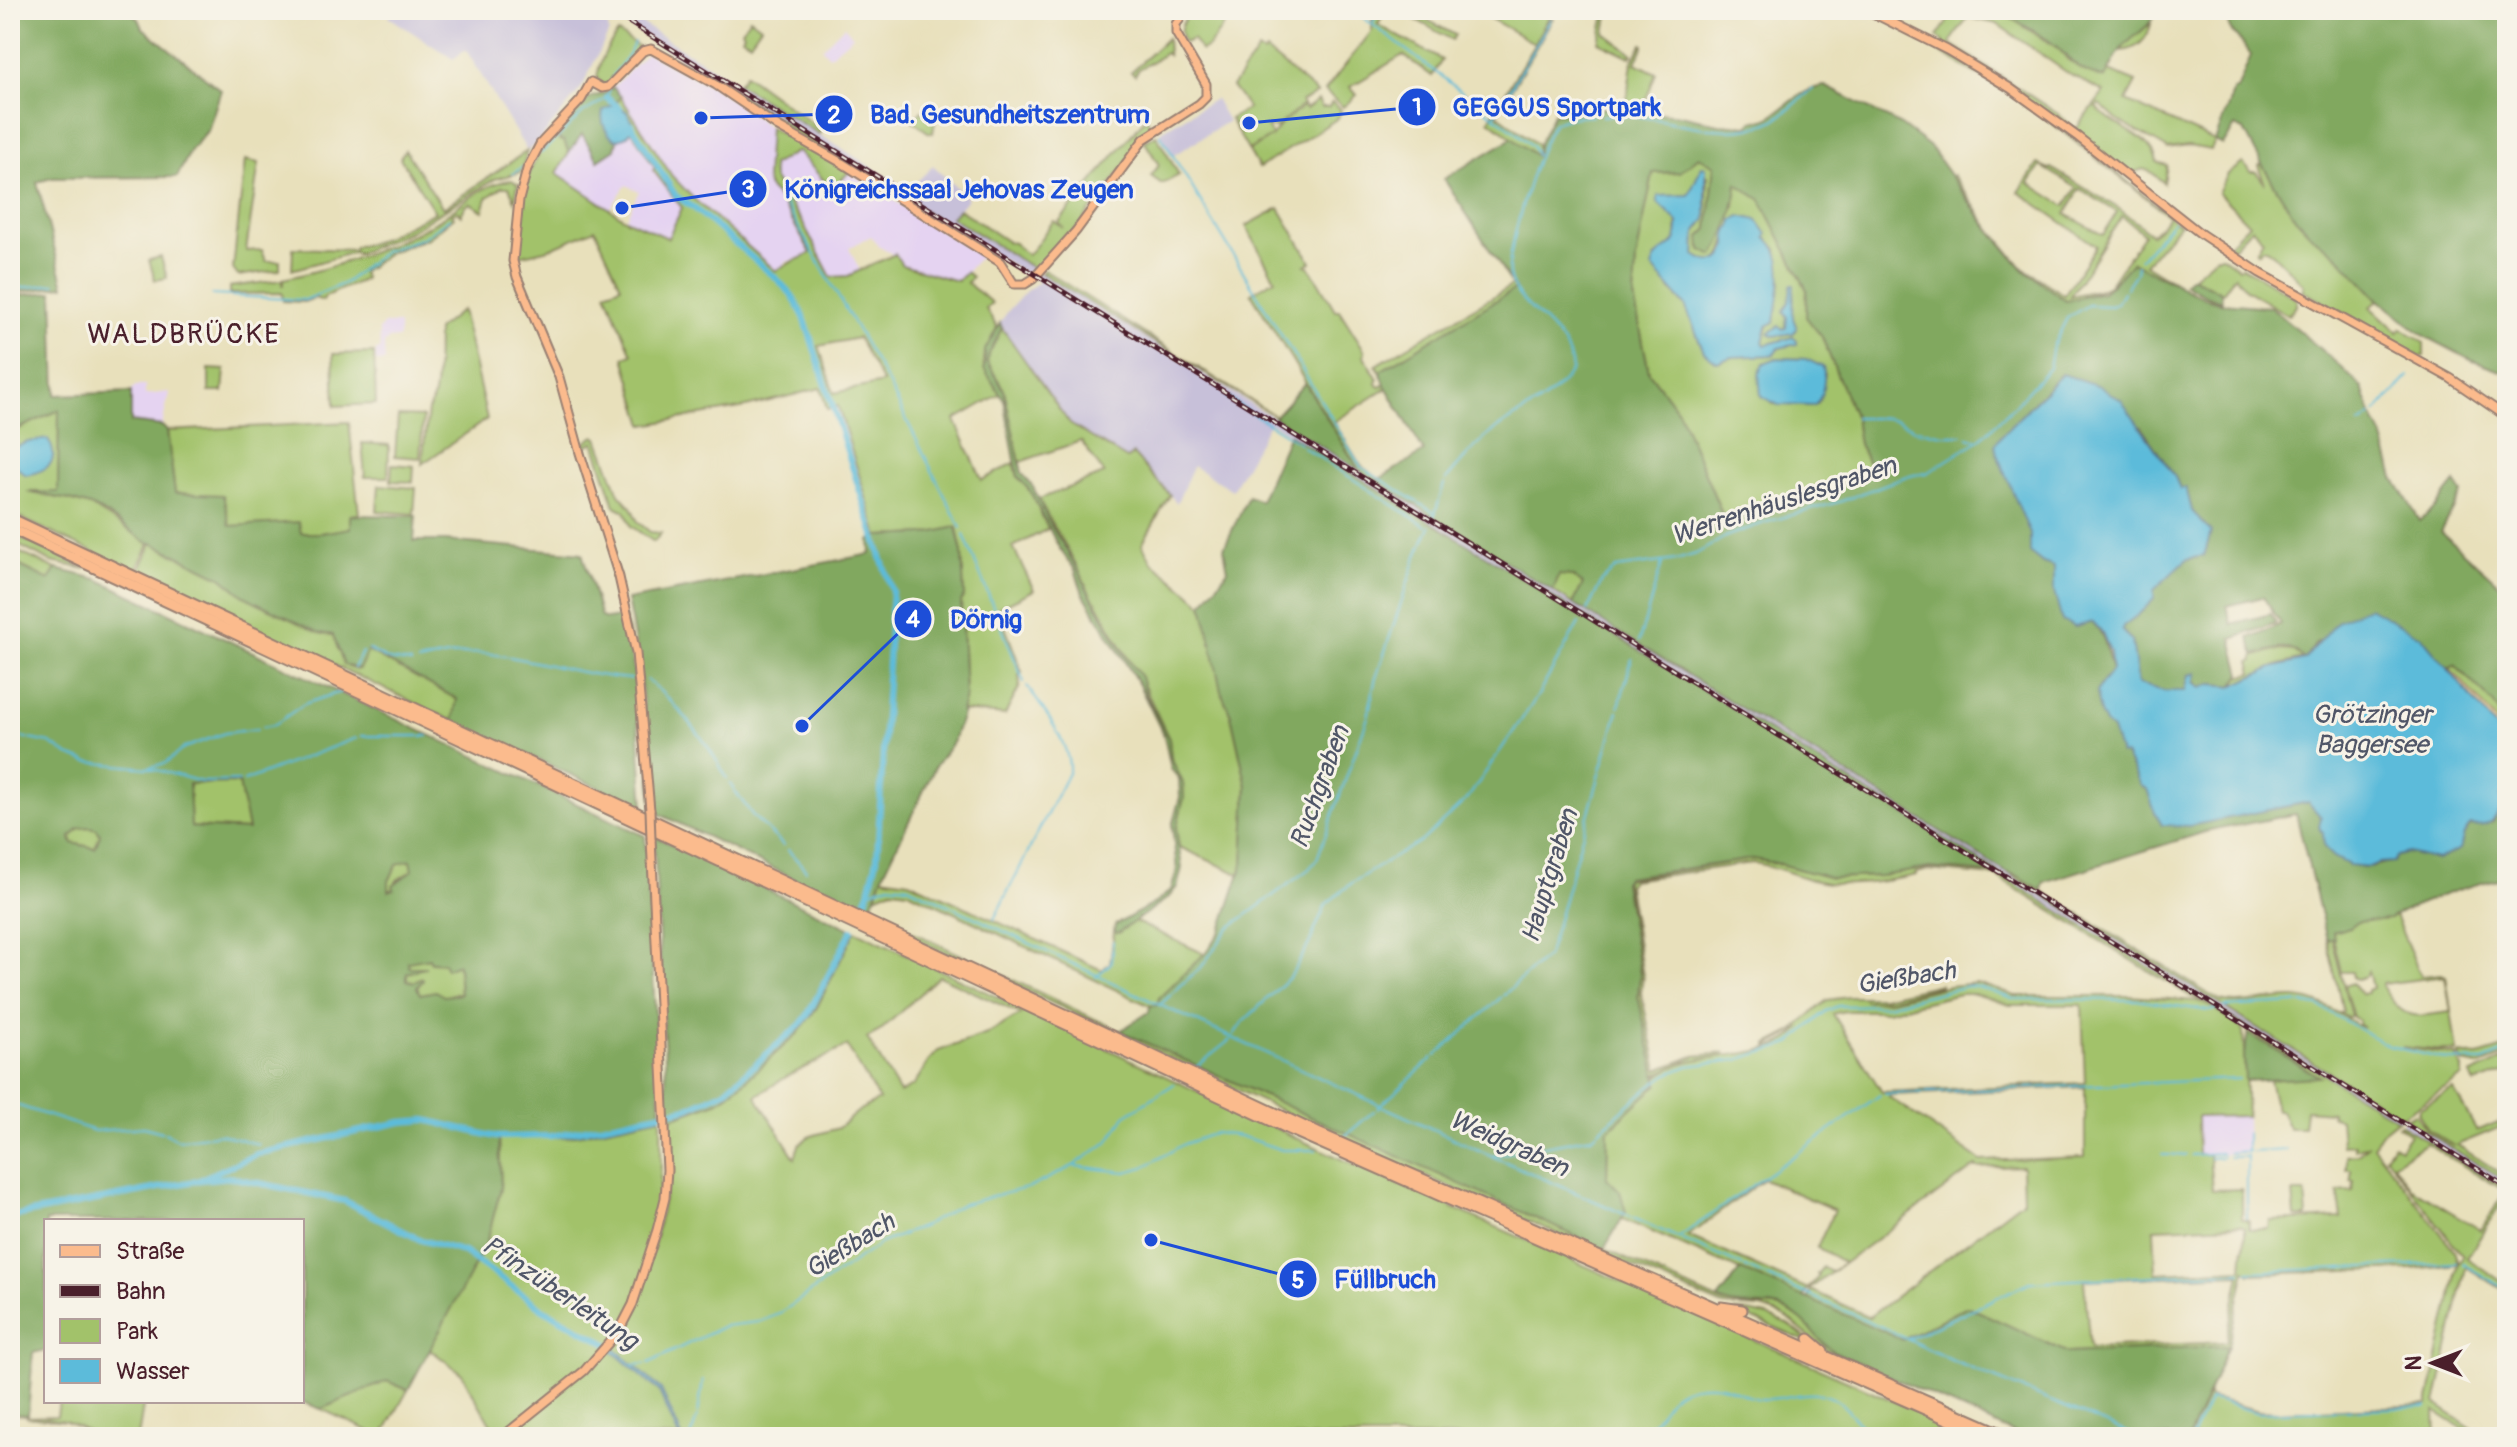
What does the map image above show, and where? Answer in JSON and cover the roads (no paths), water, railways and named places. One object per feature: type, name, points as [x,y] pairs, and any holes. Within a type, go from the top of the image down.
[{"type":"highway","points":[[10,518],[1318,1133],[2010,1437]]},
{"type":"highway","points":[[10,528],[1291,1130],[1988,1437]]},
{"type":"highway","points":[[1710,1306],[1742,1310]]},
{"type":"highway","points":[[1809,1339],[1835,1360]]},
{"type":"main road","points":[[502,1437],[573,1381],[608,1346],[633,1304],[662,1213],[667,1179],[650,810],[636,653],[619,577],[559,377],[514,267],[519,200],[527,169],[540,144],[581,100],[591,82],[609,86],[647,48],[701,77],[1000,262],[1014,284],[1025,284],[1076,231],[1144,139],[1201,103],[1206,94],[1206,84],[1175,28],[1187,10]]},
{"type":"main road","points":[[1867,10],[1947,50],[2029,101],[2201,234],[2260,273],[2450,378],[2505,415]]},
{"type":"water","points":[[616,103],[627,112],[634,127],[627,136],[617,140],[605,128],[602,116],[603,111]]},
{"type":"water","points":[[1702,166],[1706,167],[1706,219],[1696,232],[1695,255],[1705,260],[1719,260],[1725,252],[1727,234],[1733,220],[1740,216],[1757,220],[1778,254],[1781,277],[1775,322],[1767,326],[1763,342],[1765,345],[1793,337],[1797,344],[1779,348],[1773,355],[1732,357],[1717,362],[1704,352],[1685,305],[1652,267],[1659,254],[1676,239],[1678,232],[1678,222],[1658,203],[1658,196],[1689,195]]},
{"type":"water","points":[[1791,285],[1794,285],[1793,318],[1797,329],[1793,333],[1774,336],[1769,333],[1779,326],[1786,328],[1784,311],[1789,302]]},
{"type":"water","points":[[1777,358],[1806,359],[1823,367],[1823,388],[1814,406],[1778,405],[1761,396],[1759,375],[1764,363]]},
{"type":"water","name":"Grötzinger Baggersee","points":[[2062,374],[2097,385],[2121,400],[2175,477],[2180,489],[2186,487],[2192,511],[2211,532],[2204,556],[2187,559],[2154,590],[2154,599],[2123,626],[2122,631],[2132,641],[2138,684],[2164,691],[2185,691],[2189,675],[2197,673],[2194,682],[2201,688],[2212,684],[2233,686],[2272,668],[2304,660],[2337,621],[2369,607],[2421,636],[2503,736],[2507,744],[2507,796],[2501,796],[2504,803],[2491,822],[2482,826],[2470,825],[2460,849],[2437,860],[2409,853],[2397,856],[2393,862],[2369,867],[2349,865],[2324,847],[2323,833],[2319,827],[2321,817],[2308,802],[2189,826],[2162,825],[2147,789],[2141,786],[2125,755],[2120,755],[2112,730],[2100,713],[2096,692],[2112,670],[2110,652],[2102,632],[2093,622],[2075,627],[2062,621],[2054,592],[2054,567],[2030,553],[2030,534],[1995,445]]},
{"type":"water","points":[[48,439],[53,454],[50,464],[41,471],[26,475],[15,464],[11,449]]},
{"type":"water","points":[[612,1346],[661,1389],[682,1437],[679,1437],[659,1391],[610,1349]]},
{"type":"waterway","name":"Ruchgraben","points":[[1353,10],[1522,137],[1536,154]]},
{"type":"waterway","points":[[1373,23],[1380,10]]},
{"type":"waterway","points":[[1553,15],[1556,10]]},
{"type":"waterway","points":[[1495,115],[1551,19]]},
{"type":"waterway","points":[[611,80],[634,42]]},
{"type":"waterway","name":"Ruchgraben","points":[[1602,116],[1643,117],[1727,130],[1747,128],[1774,120],[1813,89]]},
{"type":"waterway","points":[[541,153],[583,113],[607,98],[609,91]]},
{"type":"waterway","points":[[607,98],[620,108]]},
{"type":"waterway","name":"Ruchgraben","points":[[1446,480],[1481,442],[1554,391],[1572,370],[1562,341],[1521,298],[1509,274],[1513,243],[1526,194],[1550,130],[1560,120],[1592,116]]},
{"type":"waterway","points":[[631,124],[676,196],[694,208],[792,295],[804,317],[892,591],[877,859],[861,911]]},
{"type":"waterway","points":[[1160,134],[1361,467],[1435,513]]},
{"type":"waterway","points":[[512,174],[523,167]]},
{"type":"waterway","points":[[779,193],[889,385],[961,528]]},
{"type":"waterway","points":[[212,295],[305,300],[345,283],[385,251],[422,238],[450,218]]},
{"type":"waterway","name":"Werrenhäuslesgraben","points":[[2140,259],[2173,221]]},
{"type":"waterway","name":"Werrenhäuslesgraben","points":[[2126,288],[2136,273],[2137,265]]},
{"type":"waterway","points":[[10,289],[55,284]]},
{"type":"waterway","name":"Werrenhäuslesgraben","points":[[1587,611],[1602,581],[1616,568],[1676,560],[1696,554],[1727,536],[1842,501],[1907,476],[1927,473],[1979,440],[2049,368],[2053,346],[2067,318],[2088,305],[2111,306],[2117,303],[2123,292]]},
{"type":"waterway","points":[[2376,412],[2409,376]]},
{"type":"waterway","points":[[1226,397],[1300,443]]},
{"type":"waterway","points":[[2360,424],[2372,415]]},
{"type":"waterway","points":[[1855,418],[1897,420],[1917,430],[1962,435]]},
{"type":"waterway","points":[[1967,437],[1978,440]]},
{"type":"waterway","points":[[1303,447],[1426,526]]},
{"type":"waterway","name":"Ruchgraben","points":[[1434,517],[1444,484]]},
{"type":"waterway","name":"Ruchgraben","points":[[1161,1004],[1203,965],[1229,928],[1309,869],[1317,859],[1368,717],[1375,681],[1416,558],[1430,526]]},
{"type":"waterway","points":[[964,535],[1024,682]]},
{"type":"waterway","name":"Hauptgraben","points":[[1639,641],[1662,563]]},
{"type":"waterway","name":"Werrenhäuslesgraben","points":[[1233,1036],[1242,1023],[1291,976],[1326,904],[1353,882],[1424,839],[1468,798],[1537,697],[1579,623]]},
{"type":"waterway","points":[[369,650],[389,660],[411,663]]},
{"type":"waterway","points":[[354,668],[362,652]]},
{"type":"waterway","points":[[418,662],[482,653],[631,679]]},
{"type":"waterway","name":"Hauptgraben","points":[[1619,706],[1632,659]]},
{"type":"waterway","points":[[647,680],[692,725],[727,778]]},
{"type":"waterway","points":[[994,919],[1069,771],[1061,738],[1027,686]]},
{"type":"waterway","points":[[263,727],[274,725],[304,704],[343,691]]},
{"type":"waterway","name":"Hauptgraben","points":[[1436,1056],[1548,955],[1618,711]]},
{"type":"waterway","points":[[30,739],[50,743],[68,755],[87,762],[147,768],[166,763],[184,748],[225,733],[257,729]]},
{"type":"waterway","points":[[10,736],[27,738]]},
{"type":"waterway","points":[[361,736],[428,736]]},
{"type":"waterway","points":[[244,781],[356,738]]},
{"type":"waterway","points":[[150,768],[202,782],[239,781]]},
{"type":"waterway","points":[[730,784],[753,816],[783,845]]},
{"type":"waterway","points":[[788,850],[806,870]]},
{"type":"waterway","name":"Weidgraben","points":[[869,892],[889,884],[908,886],[1492,1156],[1953,1361],[2138,1437]]},
{"type":"waterway","points":[[203,1178],[257,1154],[401,1122],[426,1120],[496,1137],[552,1136],[688,1108],[725,1091],[800,1025],[852,930]]},
{"type":"waterway","points":[[1096,977],[1111,963],[1113,941]]},
{"type":"waterway","name":"Gießbach","points":[[1492,1156],[1592,1137],[1666,1075],[1688,1066],[1737,1060],[1792,1042],[1826,1011],[1838,1006],[1886,1005],[1968,986],[2013,999],[2136,1000],[2210,1011],[2219,1009]]},
{"type":"waterway","name":"Gießbach","points":[[2224,1007],[2295,1003],[2318,1006],[2389,1046],[2448,1060],[2483,1061],[2507,1051]]},
{"type":"waterway","name":"Werrenhäuslesgraben","points":[[1195,1068],[1230,1040]]},
{"type":"waterway","name":"Hauptgraben","points":[[1378,1108],[1433,1058]]},
{"type":"waterway","points":[[1885,1094],[2239,1079]]},
{"type":"waterway","name":"Gießbach","points":[[649,1363],[724,1326],[758,1322],[779,1314],[881,1243],[924,1226],[963,1204],[1031,1187],[1073,1166],[1108,1142],[1125,1116],[1174,1084]]},
{"type":"waterway","points":[[1678,1238],[1880,1095]]},
{"type":"waterway","points":[[10,1103],[95,1131],[144,1127],[162,1132]]},
{"type":"waterway","name":"Hauptgraben","points":[[1345,1136],[1374,1111]]},
{"type":"waterway","points":[[165,1133],[178,1140],[221,1134],[258,1144]]},
{"type":"waterway","name":"Hauptgraben","points":[[1074,1166],[1126,1172],[1144,1167],[1184,1144],[1216,1133],[1240,1136],[1282,1150],[1316,1150]]},
{"type":"waterway","points":[[2247,1133],[2247,1152]]},
{"type":"waterway","points":[[2253,1152],[2287,1150]]},
{"type":"waterway","points":[[2228,1153],[2249,1151]]},
{"type":"waterway","points":[[2191,1155],[2222,1153]]},
{"type":"waterway","points":[[2162,1155],[2186,1155]]},
{"type":"waterway","points":[[2247,1155],[2247,1218]]},
{"type":"waterway","points":[[2210,1158],[2223,1157]]},
{"type":"waterway","points":[[2229,1157],[2246,1157]]},
{"type":"waterway","name":"Pfinzüberleitung","points":[[10,1217],[200,1180],[230,1177],[345,1201],[421,1240],[464,1252],[543,1309],[609,1345]]},
{"type":"waterway","points":[[2247,1272],[2456,1263]]},
{"type":"waterway","points":[[2463,1264],[2507,1290]]},
{"type":"waterway","points":[[1908,1339],[2030,1282],[2241,1272]]},
{"type":"waterway","name":"Gießbach","points":[[634,1365],[645,1364]]},
{"type":"waterway","points":[[698,1414],[703,1380]]},
{"type":"waterway","points":[[1673,1396],[1698,1385],[1726,1387],[1762,1399],[1822,1395],[1841,1404],[1869,1437]]},
{"type":"waterway","points":[[1632,1437],[1646,1431],[1671,1398]]},
{"type":"waterway","points":[[2192,1437],[2212,1399],[2258,1413],[2427,1407]]},
{"type":"waterway","points":[[691,1437],[697,1417]]},
{"type":"railway","points":[[609,10],[2507,1187]]},
{"type":"place","name":"Bad. Gesundheitszentrum","points":[[701,118]]},
{"type":"place","name":"GEGGUS Sportpark","points":[[1249,123]]},
{"type":"place","name":"Königreichssaal Jehovas Zeugen","points":[[622,208]]},
{"type":"place","name":"Dörnig","points":[[802,726]]},
{"type":"place","name":"Füllbruch","points":[[1151,1240]]},
{"type":"district","name":"WALDBRÜCKE","points":[[184,334]]}]
